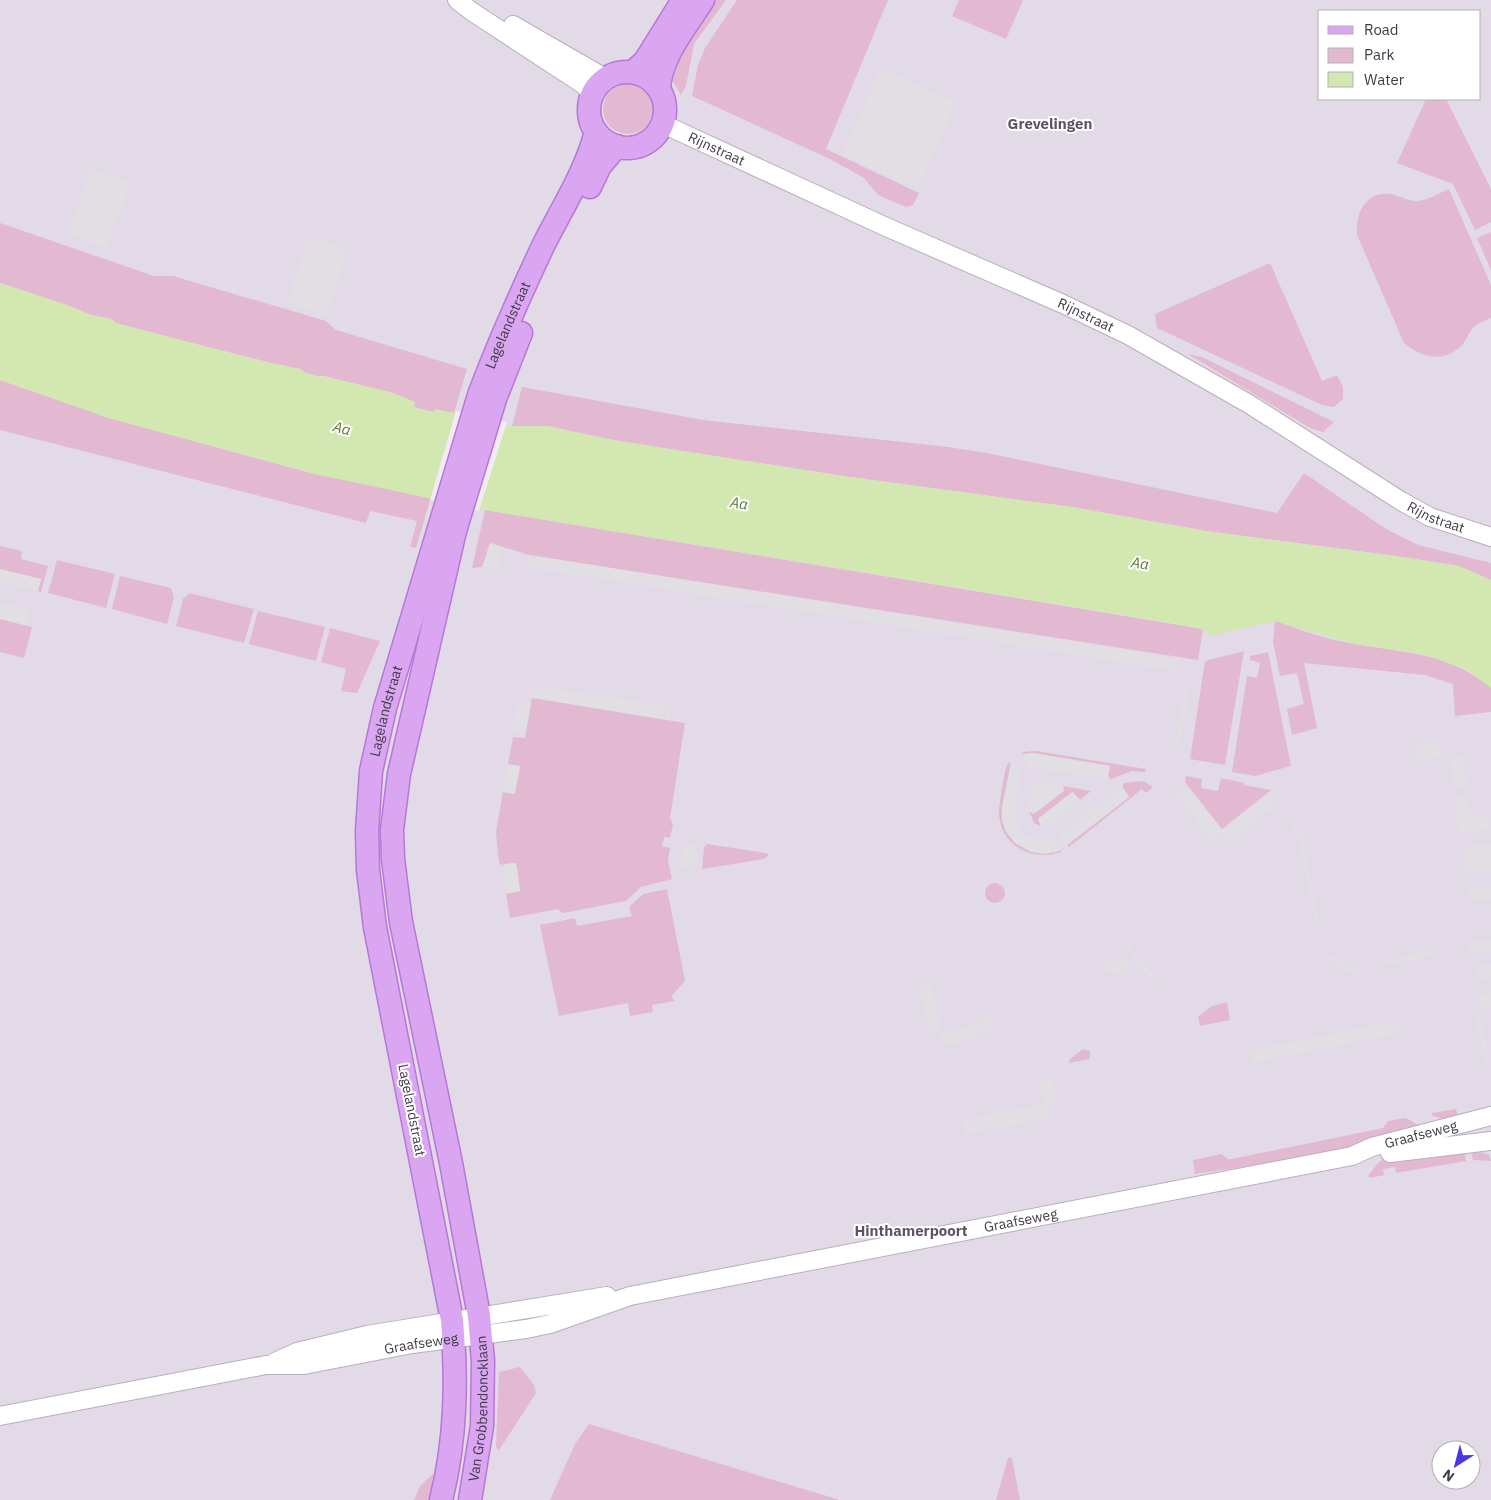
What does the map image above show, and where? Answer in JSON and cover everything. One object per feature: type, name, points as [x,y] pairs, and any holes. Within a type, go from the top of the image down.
[{"type":"main road","points":[[634,72],[645,61],[684,0]]},
{"type":"main road","points":[[659,88],[662,70],[667,57],[703,0]]},
{"type":"main road","points":[[622,72],[634,72],[651,80],[659,88],[664,101],[665,114],[655,136],[645,144],[633,148],[617,146],[607,142],[596,132],[591,121],[589,109],[599,86],[622,72]]},
{"type":"main road","name":"Lagelandstraat","points":[[453,1330],[375,927],[367,844],[371,771],[378,736],[447,529],[487,397],[491,363],[543,247],[588,159],[596,132]]},
{"type":"main road","name":"Lagelandstraat","points":[[487,397],[517,341],[555,254],[600,166],[617,146]]},
{"type":"main road","name":"Lagelandstraat","points":[[447,529],[399,774],[393,809],[392,844],[401,922],[452,1172],[480,1326]]},
{"type":"main road","name":"Van Grobbendoncklaan","points":[[470,1500],[482,1426],[483,1361],[480,1326]]},
{"type":"main road","name":"Van Grobbendoncklaan","points":[[441,1500],[451,1455],[454,1424],[456,1367],[453,1330]]},
{"type":"street","points":[[457,0],[471,12],[584,85],[599,86]]},
{"type":"street","points":[[463,0],[508,23],[599,86]]},
{"type":"street","name":"Rijnstraat","points":[[662,124],[1128,335],[1249,404],[1401,501],[1430,517],[1491,537]]},
{"type":"street","name":"Graafseweg","points":[[1352,1156],[1372,1147],[1491,1116]]},
{"type":"street","name":"Graafseweg","points":[[0,1416],[266,1365],[297,1352],[367,1335],[453,1330],[480,1326],[550,1324],[630,1296],[1352,1156],[1374,1156],[1406,1150],[1491,1142]]},
{"type":"shaded area","points":[[0,0],[1491,0],[1491,1500],[0,1500]]},
{"type":"shaded area","points":[[881,68],[956,102],[918,189],[842,155]]},
{"type":"shaded area","points":[[91,169],[130,183],[107,248],[68,234]]},
{"type":"shaded area","points":[[308,236],[347,248],[328,315],[288,303]]},
{"type":"shaded area","points":[[490,543],[503,547],[497,569],[484,566]]},
{"type":"shaded area","points":[[529,555],[1179,659],[1177,671],[527,567]]},
{"type":"shaded area","points":[[0,569],[41,579],[38,591],[0,582]]},
{"type":"shaded area","points":[[0,602],[30,610],[25,625],[0,619]]},
{"type":"shaded area","points":[[531,685],[671,707],[669,720],[529,697]]},
{"type":"shaded area","points":[[1185,687],[1189,689],[1180,747],[1175,747]]},
{"type":"shaded area","points":[[518,701],[531,703],[525,734],[512,731]]},
{"type":"shaded area","points":[[1441,744],[1443,757],[1416,759],[1416,746]]},
{"type":"shaded area","points":[[1033,753],[1110,766],[1108,776],[1110,779],[1027,767],[1023,754]]},
{"type":"shaded area","points":[[1464,755],[1467,785],[1454,789],[1450,756]]},
{"type":"shaded area","points":[[1011,763],[1021,771],[1014,812],[1019,827],[1027,836],[1036,840],[1054,838],[1061,850],[1045,854],[1031,852],[1015,843],[1006,832],[1002,820],[1002,807]]},
{"type":"shaded area","points":[[508,764],[520,766],[515,794],[503,792]]},
{"type":"shaded area","points":[[1045,783],[1063,786],[1064,791],[1033,814],[1029,811],[1032,791],[1036,785]]},
{"type":"shaded area","points":[[1123,785],[1122,787],[1129,797],[1067,845],[1060,835]]},
{"type":"shaded area","points":[[1187,787],[1222,831],[1271,792],[1280,802],[1228,844],[1221,832],[1211,840],[1176,795]]},
{"type":"shaded area","points":[[1072,792],[1080,800],[1049,825],[1041,826],[1038,819]]},
{"type":"shaded area","points":[[1454,797],[1468,797],[1471,817],[1490,816],[1491,829],[1459,832]]},
{"type":"shaded area","points":[[1293,822],[1302,834],[1319,919],[1314,918],[1298,838],[1289,826]]},
{"type":"shaded area","points":[[684,842],[697,845],[693,869],[679,867]]},
{"type":"shaded area","points":[[1491,844],[1491,870],[1465,873],[1462,847]]},
{"type":"shaded area","points":[[516,863],[520,891],[507,893],[503,864]]},
{"type":"shaded area","points":[[1491,886],[1491,900],[1469,901],[1467,888]]},
{"type":"shaded area","points":[[1491,939],[1491,952],[1470,954],[1467,941]]},
{"type":"shaded area","points":[[1129,944],[1163,987],[1159,990],[1125,947]]},
{"type":"shaded area","points":[[1435,950],[1438,955],[1380,966],[1381,961]]},
{"type":"shaded area","points":[[1330,955],[1366,976],[1361,980],[1328,960]]},
{"type":"shaded area","points":[[1104,959],[1127,961],[1125,974],[1102,972]]},
{"type":"shaded area","points":[[1491,965],[1491,978],[1478,979],[1478,966]]},
{"type":"shaded area","points":[[931,984],[941,1033],[971,1027],[988,1013],[996,1023],[976,1039],[943,1046],[940,1033],[929,1035],[920,986]]},
{"type":"shaded area","points":[[1491,994],[1491,1007],[1481,1008],[1479,995]]},
{"type":"shaded area","points":[[1475,1015],[1481,1016],[1490,1066],[1486,1069]]},
{"type":"shaded area","points":[[1397,1021],[1400,1033],[1252,1063],[1249,1051]]},
{"type":"shaded area","points":[[1052,1076],[1058,1104],[1045,1106],[1047,1118],[965,1135],[962,1120],[1044,1104],[1039,1079]]},
{"type":"green space","points":[[714,0],[726,0],[694,44],[686,86],[681,95],[668,73]]},
{"type":"green space","points":[[737,0],[888,0],[826,149],[919,193],[913,205],[906,207],[878,195],[864,178],[830,159],[692,96],[698,65],[705,48]]},
{"type":"green space","points":[[959,0],[1023,0],[1006,39],[952,16]]},
{"type":"green space","points":[[623,84],[633,84],[646,91],[653,104],[653,114],[646,127],[633,134],[623,134],[614,130],[607,123],[603,114],[603,104],[607,95],[614,88]]},
{"type":"green space","points":[[1426,100],[1446,100],[1491,189],[1491,222],[1475,230],[1453,184],[1397,163]]},
{"type":"green space","points":[[1449,189],[1491,285],[1491,318],[1474,327],[1463,344],[1456,350],[1449,354],[1434,357],[1418,352],[1404,343],[1357,235],[1357,227],[1363,206],[1374,196],[1390,194],[1409,200],[1420,201]]},
{"type":"green space","points":[[0,223],[154,276],[173,276],[326,321],[336,330],[467,369],[454,413],[435,410],[433,412],[414,407],[393,393],[324,376],[317,376],[116,323],[111,319],[91,315],[0,283]]},
{"type":"green space","points":[[1491,232],[1491,270],[1477,238]]},
{"type":"green space","points":[[1270,263],[1322,381],[1337,375],[1343,387],[1343,399],[1334,407],[1322,405],[1157,328],[1155,314]]},
{"type":"green space","points":[[1188,354],[1202,357],[1334,422],[1323,432],[1310,428]]},
{"type":"green space","points":[[0,380],[109,418],[315,474],[431,497],[416,548],[410,547],[417,521],[370,511],[366,523],[0,430]]},
{"type":"green space","points":[[522,387],[703,420],[987,453],[1277,513],[1304,473],[1386,529],[1418,545],[1491,563],[1491,580],[1459,566],[1396,556],[1206,531],[1072,507],[843,476],[613,440],[547,426],[512,426]]},
{"type":"green space","points":[[485,510],[1203,629],[1198,660],[529,555],[490,543],[482,567],[472,568]]},
{"type":"green space","points":[[0,546],[22,551],[21,559],[48,566],[41,592],[38,591],[41,579],[0,570]]},
{"type":"green space","points":[[57,560],[115,574],[106,608],[48,593]]},
{"type":"green space","points":[[120,576],[171,588],[174,597],[167,624],[112,609]]},
{"type":"green space","points":[[190,593],[254,609],[244,643],[176,626],[183,599]]},
{"type":"green space","points":[[258,611],[325,627],[316,661],[249,644]]},
{"type":"green space","points":[[0,619],[32,627],[24,658],[0,652]]},
{"type":"green space","points":[[1275,621],[1330,639],[1423,655],[1458,667],[1491,688],[1491,712],[1455,716],[1453,684],[1425,675],[1304,663],[1317,728],[1292,735],[1287,709],[1304,704],[1297,673],[1280,676],[1273,642]]},
{"type":"green space","points":[[330,628],[380,641],[357,693],[341,691],[346,669],[321,662]]},
{"type":"green space","points":[[1244,651],[1225,765],[1190,759],[1205,661]]},
{"type":"green space","points":[[1268,652],[1291,766],[1255,776],[1232,772],[1247,676],[1257,678],[1260,663],[1250,660],[1250,656]]},
{"type":"green space","points":[[532,698],[685,723],[670,818],[673,824],[670,838],[664,837],[662,846],[670,848],[668,861],[672,879],[641,887],[626,901],[563,913],[557,909],[510,918],[506,894],[520,891],[517,866],[505,868],[499,863],[496,832],[503,792],[514,794],[520,768],[508,764],[513,737],[525,738]]},
{"type":"green space","points":[[1036,751],[1146,769],[1145,772],[1132,771],[1111,779],[1108,777],[1110,766],[1033,753],[1023,754],[1023,752]]},
{"type":"green space","points":[[1009,762],[1011,763],[1002,807],[1004,827],[1054,853],[1061,850],[1061,852],[1050,855],[1029,853],[1011,842],[1005,834],[1000,823],[999,808],[1004,775]]},
{"type":"green space","points":[[1186,776],[1202,779],[1201,788],[1218,791],[1221,778],[1271,790],[1222,829],[1185,782]]},
{"type":"green space","points":[[1143,781],[1153,787],[1146,793],[1142,789],[1069,847],[1067,845],[1129,797],[1122,787],[1124,783]]},
{"type":"green space","points":[[1063,786],[1091,791],[1080,800],[1073,792],[1038,820],[1041,826],[1034,823],[1029,811],[1034,814],[1064,791]]},
{"type":"green space","points":[[707,844],[769,855],[764,859],[702,869],[704,847]]},
{"type":"green space","points":[[995,883],[1002,886],[1005,893],[1002,900],[995,903],[988,900],[985,893],[988,886]]},
{"type":"green space","points":[[667,889],[685,981],[671,997],[675,1001],[652,1005],[653,1012],[630,1016],[628,1003],[559,1016],[540,925],[575,918],[577,926],[632,916],[629,907],[643,894]]},
{"type":"green space","points":[[1227,1002],[1230,1020],[1200,1026],[1198,1017],[1212,1006]]},
{"type":"green space","points":[[1083,1049],[1090,1051],[1090,1059],[1069,1063],[1070,1059]]},
{"type":"green space","points":[[1456,1109],[1459,1119],[1447,1121],[1432,1115],[1432,1113]]},
{"type":"green space","points":[[1406,1118],[1424,1128],[1340,1150],[1195,1174],[1193,1160],[1221,1154],[1228,1159],[1232,1159],[1383,1128],[1388,1121]]},
{"type":"green space","points":[[1476,1150],[1489,1155],[1491,1161],[1473,1160],[1471,1151]]},
{"type":"green space","points":[[1465,1151],[1466,1161],[1396,1173],[1395,1167],[1383,1169],[1384,1175],[1370,1178],[1368,1176],[1378,1163],[1387,1157]]},
{"type":"green space","points":[[520,1367],[534,1385],[536,1393],[499,1450],[496,1447],[499,1372]]},
{"type":"green space","points":[[589,1424],[840,1500],[550,1500],[575,1444]]},
{"type":"green space","points":[[1008,1458],[1012,1458],[1020,1500],[996,1500]]},
{"type":"green space","points":[[434,1473],[438,1474],[432,1500],[414,1500],[420,1486]]},
{"type":"water","name":"Aa","points":[[0,283],[91,315],[111,319],[116,323],[253,359],[301,369],[311,375],[323,376],[393,393],[415,402],[414,408],[433,412],[435,409],[512,426],[547,426],[613,440],[843,476],[1072,507],[1206,531],[1459,566],[1491,580],[1491,688],[1467,670],[1426,655],[1350,643],[1275,621],[1210,636],[1203,629],[485,510],[315,474],[109,418],[0,380]]},
{"type":"pier","points":[[456,411],[507,422],[479,511],[430,500]]},
{"type":"district","name":"Grevelingen","points":[[1050,123]]},
{"type":"district","name":"Hinthamerpoort","points":[[911,1230]]}]
